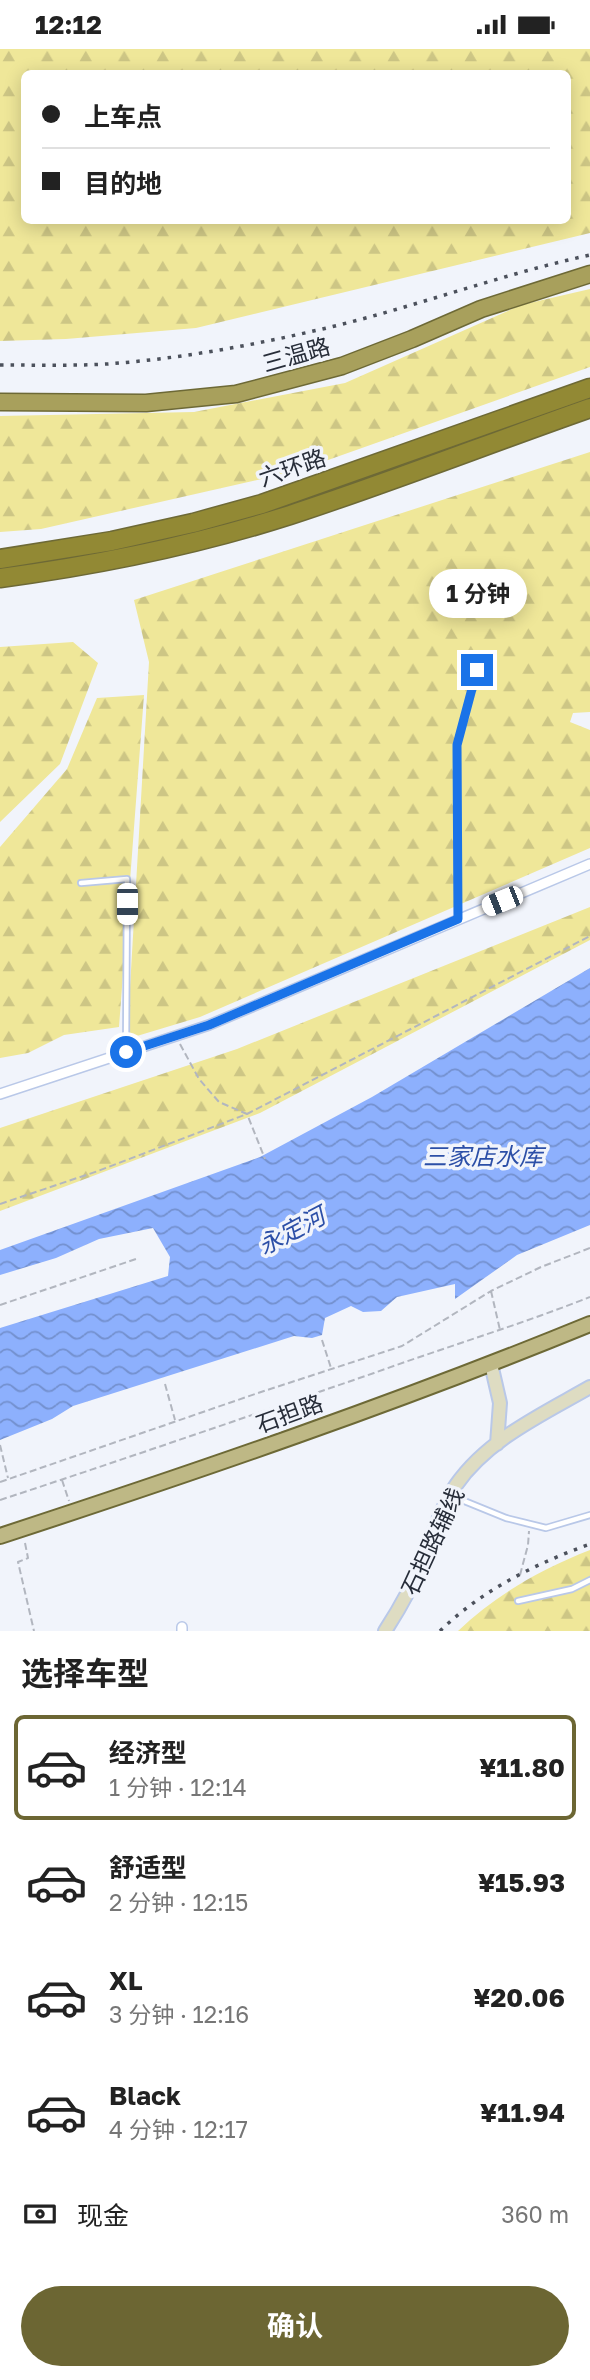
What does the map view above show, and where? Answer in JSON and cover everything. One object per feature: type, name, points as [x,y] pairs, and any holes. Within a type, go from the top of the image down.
[{"type":"highway","name":"三温路","points":[[0,403],[146,403],[236,394],[342,366],[481,309],[590,274]]},
{"type":"highway","name":"六环路","points":[[0,559],[113,541],[262,504],[590,388]]},
{"type":"highway","name":"六环路","points":[[0,578],[129,557],[289,515],[590,408]]},
{"type":"highway","points":[[0,547],[113,541]]},
{"type":"main road","name":"石担路","points":[[0,1536],[248,1452],[491,1364],[590,1324]]},
{"type":"main road","points":[[491,1364],[500,1403],[497,1444]]},
{"type":"main road","name":"石担路辅线","points":[[385,1631],[403,1603],[451,1495],[481,1456],[512,1432],[590,1387]]},
{"type":"street","points":[[0,1094],[209,1025],[590,864]]},
{"type":"lane","points":[[458,919],[457,745],[477,670]]},
{"type":"lane","points":[[80,883],[127,879],[126,1052]]},
{"type":"lane","points":[[451,1495],[477,1508],[546,1528],[590,1515]]},
{"type":"lane","points":[[518,1601],[572,1589],[590,1580]]},
{"type":"path","points":[[0,1204],[98,1171],[247,1114],[590,936]]},
{"type":"path","points":[[177,1035],[199,1079],[219,1101],[247,1114],[265,1159]]},
{"type":"path","points":[[0,1482],[402,1346],[491,1291],[590,1248]]},
{"type":"path","points":[[0,1305],[136,1259]]},
{"type":"path","points":[[491,1291],[500,1331]]},
{"type":"path","points":[[0,1500],[500,1331],[590,1297]]},
{"type":"path","points":[[322,1340],[331,1369]]},
{"type":"path","points":[[165,1384],[175,1422]]},
{"type":"path","points":[[0,1445],[9,1479]]},
{"type":"path","points":[[62,1480],[73,1511]]},
{"type":"path","points":[[520,1574],[528,1545],[530,1524]]},
{"type":"path","points":[[21,1529],[28,1558],[18,1562],[34,1631]]},
{"type":"green space","points":[[0,49],[590,49],[590,233],[196,328],[66,339],[0,341]]},
{"type":"green space","points":[[590,289],[590,367],[297,471],[41,529],[0,532],[0,416],[194,412],[345,383],[521,305]]},
{"type":"green space","points":[[590,452],[590,712],[573,713],[570,722],[590,730],[590,848],[200,1017],[127,1039],[149,662],[134,600]]},
{"type":"green space","points":[[73,642],[98,663],[60,764],[0,822],[0,647]]},
{"type":"green space","points":[[144,695],[119,1027],[64,1035],[28,1053],[0,1058],[0,847],[67,769],[97,698]]},
{"type":"green space","points":[[590,907],[590,940],[260,1113],[0,1211],[0,1128],[237,1049]]},
{"type":"green space","points":[[590,1550],[590,1631],[458,1631],[520,1584]]},
{"type":"water","name":"三家店水库","points":[[590,968],[590,1225],[517,1255],[455,1299],[455,1284],[397,1297],[381,1311],[363,1312],[351,1306],[325,1318],[322,1335],[312,1338],[294,1336],[73,1406],[52,1419],[0,1440],[0,1328],[168,1276],[170,1257],[153,1228],[99,1239],[56,1258],[0,1275],[0,1250],[260,1157],[372,1097]]},
{"type":"railway","points":[[0,365],[107,364],[160,359],[239,346],[352,322],[590,255]]},
{"type":"railway","points":[[440,1631],[491,1591],[549,1560],[590,1544]]},
{"type":"route","points":[[126,1052],[209,1025],[458,919],[457,745],[477,670]]},
{"type":"water label","name":"永定河","points":[[291,1230]]}]
